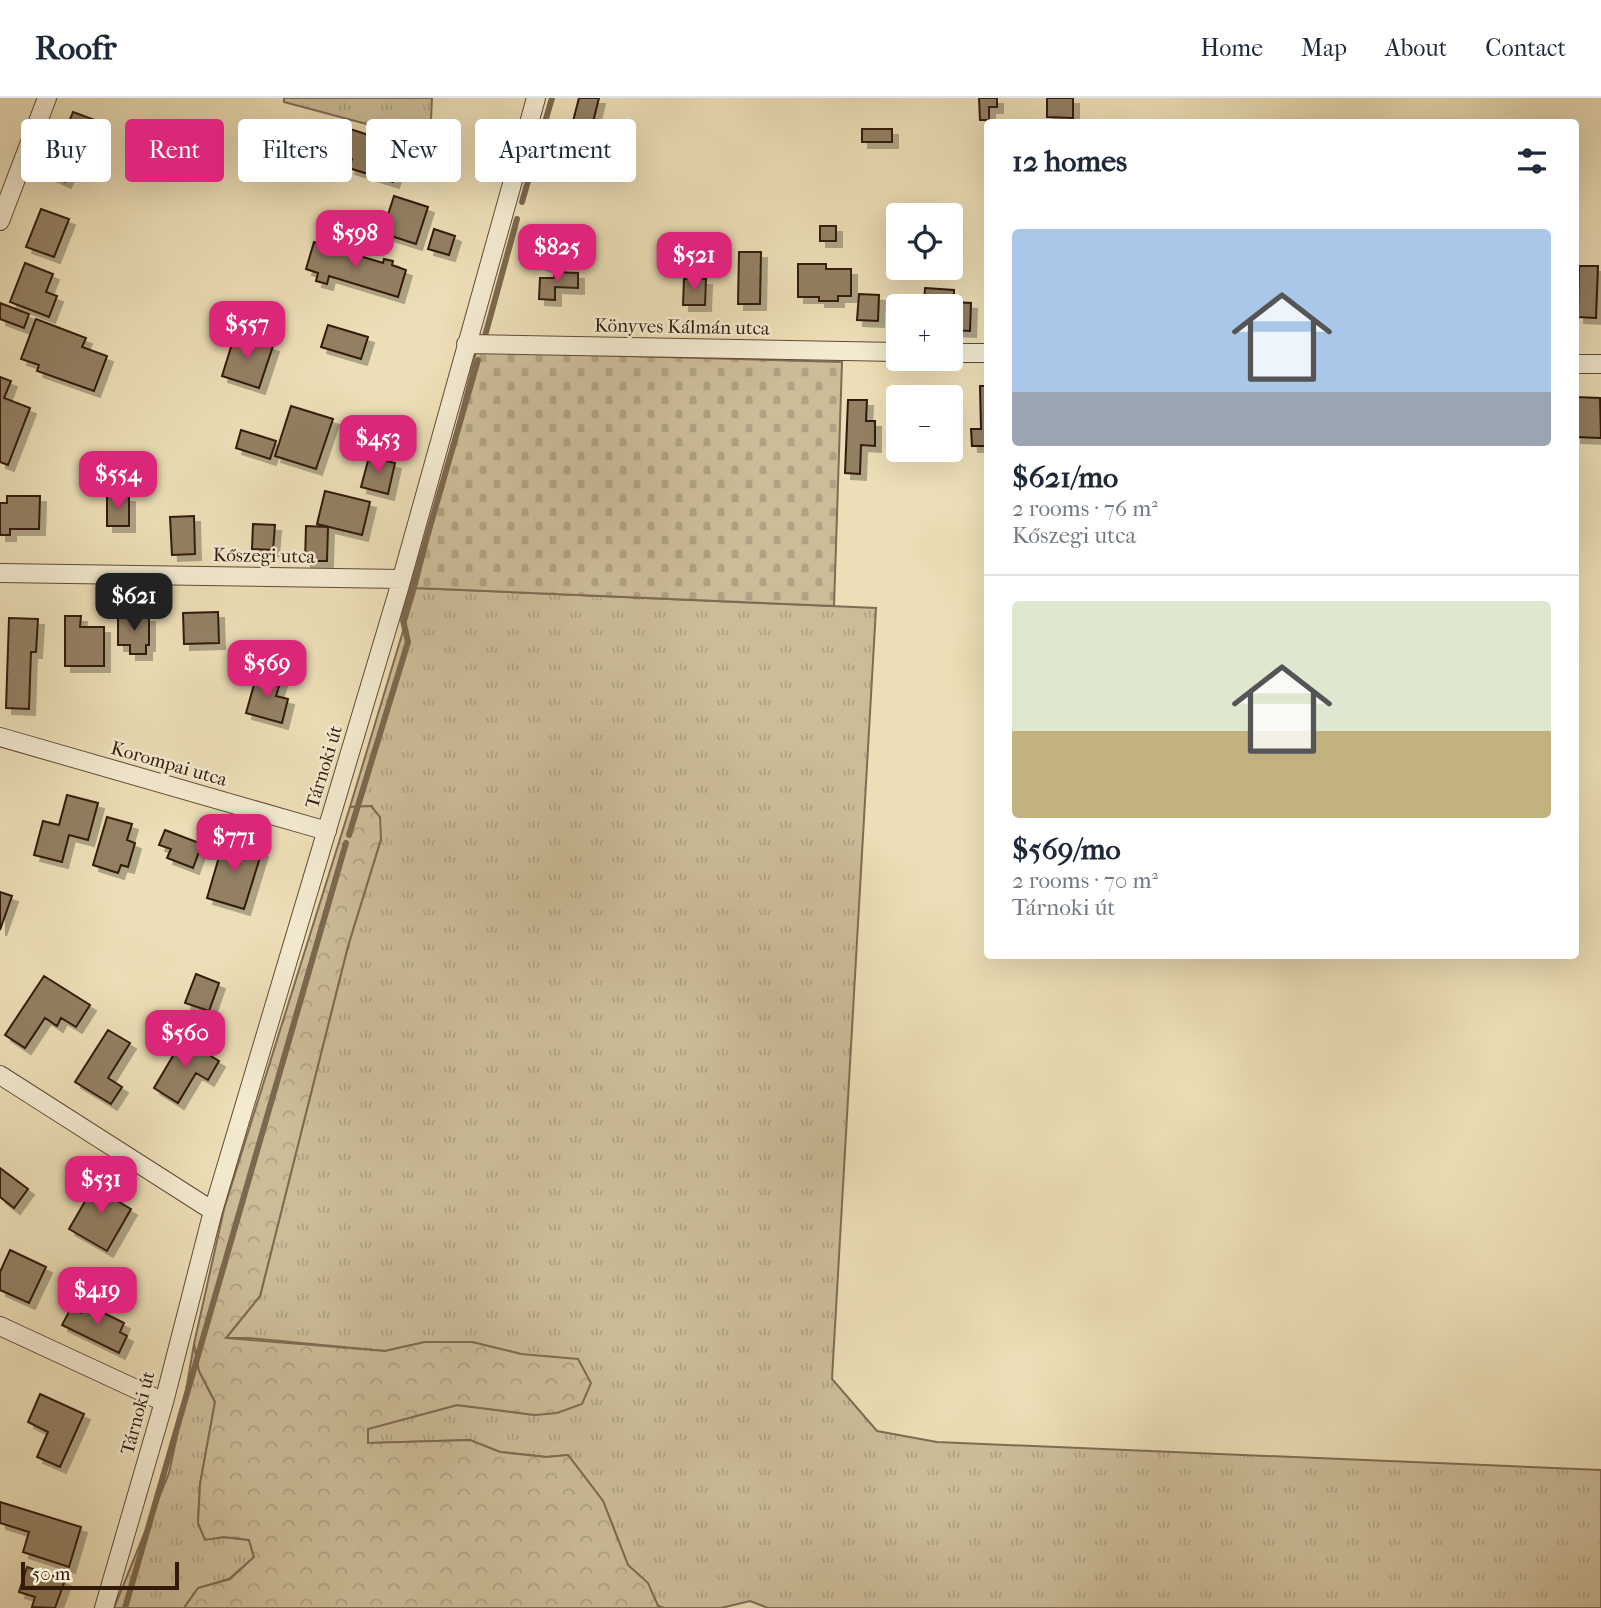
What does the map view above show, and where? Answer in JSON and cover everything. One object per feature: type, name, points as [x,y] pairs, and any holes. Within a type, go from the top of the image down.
[{"type":"street","points":[[0,221],[47,98]]},
{"type":"street","name":"Tárnoki út","points":[[104,1608],[164,1402],[213,1211],[401,579],[536,98]]},
{"type":"street","name":"Könyves Kálmán utca","points":[[466,344],[886,352]]},
{"type":"street","points":[[963,353],[984,353]]},
{"type":"street","points":[[1579,364],[1601,364]]},
{"type":"street","name":"Kőszegi utca","points":[[0,573],[401,579]]},
{"type":"street","name":"Korompai utca","points":[[0,737],[327,831]]},
{"type":"street","points":[[0,1075],[213,1211]]},
{"type":"street","points":[[0,1326],[164,1402]]},
{"type":"green space","points":[[284,98],[432,98],[431,119],[366,119],[366,124],[284,102]]},
{"type":"green space","points":[[476,352],[842,362],[834,606],[416,588]]},
{"type":"green space","points":[[416,588],[876,608],[832,1379],[877,1431],[937,1442],[1601,1470],[1601,1608],[768,1608],[750,1601],[721,1608],[664,1608],[658,1606],[647,1583],[628,1565],[603,1501],[568,1455],[546,1457],[500,1452],[470,1440],[368,1443],[367,1429],[457,1405],[535,1415],[521,1354],[472,1342],[425,1342],[385,1351],[226,1338],[260,1296],[348,946],[381,839],[372,806],[350,807]]},
{"type":"green space","points":[[371,806],[380,817],[381,839],[348,946],[260,1296],[226,1338],[385,1351],[425,1342],[472,1342],[521,1354],[578,1359],[591,1383],[582,1404],[557,1413],[535,1415],[457,1405],[368,1429],[368,1443],[470,1440],[500,1452],[546,1457],[568,1455],[603,1501],[628,1565],[648,1583],[658,1606],[664,1608],[184,1608],[198,1588],[230,1579],[254,1557],[249,1540],[224,1537],[205,1540],[198,1523],[200,1484],[215,1402],[199,1371],[194,1344],[224,1209],[350,807]]},
{"type":"green space","points":[[194,1344],[199,1371],[215,1402],[200,1484],[198,1523],[205,1539],[224,1537],[249,1540],[254,1557],[229,1579],[198,1588],[184,1608],[114,1608],[169,1473]]},
{"type":"building","points":[[579,98],[599,98],[594,119],[574,119]]},
{"type":"building","points":[[979,98],[997,98],[997,107],[989,107],[989,119],[980,120]]},
{"type":"building","points":[[1047,98],[1073,98],[1073,118],[1047,117]]},
{"type":"building","points":[[73,112],[92,119],[70,119]]},
{"type":"building","points":[[862,129],[892,129],[892,142],[862,142]]},
{"type":"building","points":[[352,130],[366,134],[366,173],[352,169]]},
{"type":"building","points":[[394,196],[428,207],[416,244],[382,233]]},
{"type":"building","points":[[41,209],[69,219],[54,257],[26,247]]},
{"type":"building","points":[[820,226],[836,226],[836,241],[820,241]]},
{"type":"building","points":[[434,229],[455,236],[449,255],[428,249]]},
{"type":"building","points":[[538,238],[564,246],[557,269],[531,261]]},
{"type":"building","points":[[314,242],[383,263],[384,259],[393,261],[392,265],[406,270],[398,297],[329,276],[327,284],[316,281],[318,273],[306,269]]},
{"type":"building","points":[[739,252],[761,252],[760,304],[738,304]]},
{"type":"building","points":[[25,263],[53,274],[46,292],[57,296],[49,317],[10,302]]},
{"type":"building","points":[[798,264],[826,264],[826,269],[851,269],[851,296],[838,296],[838,301],[798,297]]},
{"type":"building","points":[[1579,266],[1598,266],[1596,318],[1579,317]]},
{"type":"building","points":[[554,272],[578,273],[578,288],[555,287],[555,300],[539,299],[540,278],[554,278]]},
{"type":"building","points":[[684,279],[706,279],[705,305],[683,305]]},
{"type":"building","points":[[925,288],[954,290],[954,294],[925,294]]},
{"type":"building","points":[[859,294],[879,295],[878,321],[857,320]]},
{"type":"building","points":[[0,303],[29,314],[24,328],[0,319]]},
{"type":"building","points":[[963,303],[971,303],[970,331],[963,331]]},
{"type":"building","points":[[36,319],[86,338],[82,347],[107,356],[94,391],[37,371],[39,365],[21,359]]},
{"type":"building","points":[[328,325],[368,337],[361,359],[321,347]]},
{"type":"building","points":[[235,334],[273,346],[259,388],[222,376]]},
{"type":"building","points":[[0,377],[11,381],[4,398],[30,408],[8,465],[0,462]]},
{"type":"building","points":[[980,386],[984,386],[984,446],[972,446],[971,429],[981,429]]},
{"type":"building","points":[[1579,397],[1600,398],[1601,438],[1579,437]]},
{"type":"building","points":[[848,400],[867,400],[866,421],[875,421],[875,446],[861,445],[860,474],[845,473]]},
{"type":"building","points":[[291,406],[333,419],[316,469],[275,456]]},
{"type":"building","points":[[241,430],[276,441],[270,459],[236,448]]},
{"type":"building","points":[[369,457],[395,463],[388,494],[361,487]]},
{"type":"building","points":[[325,491],[370,502],[362,535],[317,524]]},
{"type":"building","points":[[7,496],[40,496],[39,529],[10,529],[10,535],[0,535],[0,503],[7,503]]},
{"type":"building","points":[[107,496],[129,496],[129,526],[107,526]]},
{"type":"building","points":[[194,516],[195,554],[172,555],[170,517]]},
{"type":"building","points":[[253,524],[275,525],[273,550],[252,549]]},
{"type":"building","points":[[306,526],[328,527],[327,561],[305,561]]},
{"type":"building","points":[[218,612],[219,643],[184,644],[183,613]]},
{"type":"building","points":[[65,616],[81,616],[80,627],[104,627],[104,666],[65,666]]},
{"type":"building","points":[[118,616],[149,616],[149,645],[146,645],[146,654],[130,654],[130,645],[118,645]]},
{"type":"building","points":[[9,618],[38,619],[36,652],[31,652],[29,709],[6,708]]},
{"type":"building","points":[[257,674],[281,680],[276,696],[288,699],[282,723],[246,713]]},
{"type":"building","points":[[67,795],[98,803],[88,840],[69,835],[62,862],[34,855],[43,821],[59,825]]},
{"type":"building","points":[[107,817],[132,824],[127,840],[135,843],[128,867],[121,865],[118,873],[93,865]]},
{"type":"building","points":[[165,830],[202,844],[193,868],[167,858],[171,849],[159,845]]},
{"type":"building","points":[[224,840],[262,851],[244,909],[207,898]]},
{"type":"building","points":[[0,892],[12,896],[0,930]]},
{"type":"building","points":[[196,974],[219,983],[209,1011],[185,1003]]},
{"type":"building","points":[[44,976],[90,1005],[76,1027],[61,1018],[57,1026],[45,1018],[25,1048],[5,1035]]},
{"type":"building","points":[[108,1030],[130,1043],[108,1078],[122,1087],[111,1104],[75,1082]]},
{"type":"building","points":[[183,1039],[219,1061],[208,1080],[196,1073],[178,1103],[154,1088]]},
{"type":"building","points":[[0,1168],[28,1189],[14,1208],[0,1197]]},
{"type":"building","points":[[98,1179],[119,1191],[114,1199],[131,1209],[107,1251],[69,1229]]},
{"type":"building","points":[[10,1250],[46,1267],[29,1303],[0,1290],[0,1272]]},
{"type":"building","points":[[86,1304],[124,1323],[120,1332],[127,1336],[119,1353],[62,1325],[71,1308],[81,1313]]},
{"type":"building","points":[[40,1394],[84,1414],[60,1467],[37,1457],[48,1432],[28,1422]]},
{"type":"building","points":[[0,1502],[81,1527],[69,1567],[23,1552],[29,1532],[0,1523]]},
{"type":"building","points":[[27,1567],[65,1580],[55,1608],[32,1607],[35,1597],[19,1592]]},
{"type":"waterway","points":[[522,202],[552,98]]},
{"type":"waterway","points":[[485,336],[517,219]]},
{"type":"waterway","points":[[349,835],[408,642],[403,620],[478,360]]},
{"type":"waterway","points":[[125,1608],[346,843]]}]
